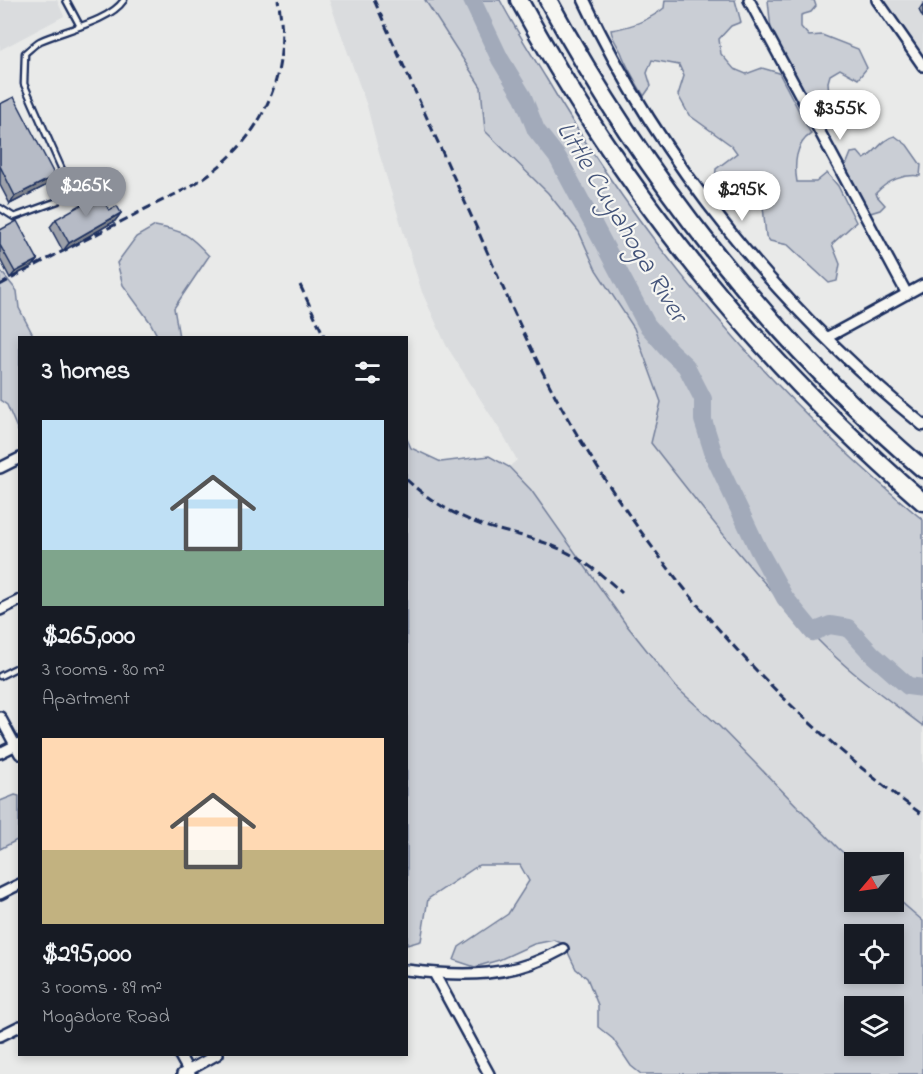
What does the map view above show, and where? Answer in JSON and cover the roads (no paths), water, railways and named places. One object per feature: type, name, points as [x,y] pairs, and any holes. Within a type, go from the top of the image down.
[{"type":"highway","points":[[519,0],[588,118],[644,201],[695,268],[750,334],[806,393],[873,458],[923,501]]},
{"type":"highway","points":[[548,0],[587,68],[631,137],[731,272],[804,354],[880,430],[923,469]]},
{"type":"street","points":[[584,0],[631,92],[683,169],[743,246],[826,338],[881,390],[923,425]]},
{"type":"street","points":[[749,0],[907,294]]},
{"type":"street","points":[[877,0],[923,66]]},
{"type":"street","points":[[826,338],[923,285]]},
{"type":"street","points":[[0,468],[18,459]]},
{"type":"street","points":[[0,610],[18,601]]},
{"type":"street","points":[[0,717],[18,747],[0,753]]},
{"type":"street","points":[[0,894],[18,885]]},
{"type":"street","points":[[408,970],[470,975],[510,970],[530,965],[563,949]]},
{"type":"street","points":[[434,974],[489,1074]]},
{"type":"street","points":[[0,1036],[18,1027]]},
{"type":"street","points":[[180,1056],[187,1073],[215,1056]]},
{"type":"lane","points":[[66,0],[80,26]]},
{"type":"lane","points":[[0,208],[14,217],[58,201],[67,181],[24,84],[25,53],[38,42],[98,19],[120,6],[124,0]]},
{"type":"lane","points":[[0,676],[18,667]]},
{"type":"waterway","name":"Little Cuyahoga River","points":[[472,0],[500,59],[523,97],[536,130],[558,158],[647,325],[686,366],[703,399],[703,420],[715,458],[758,549],[785,598],[813,632],[830,625],[848,628],[873,655],[908,686],[923,688]]},
{"type":"railway","points":[[0,285],[191,186],[221,164],[240,146],[256,125],[268,103],[276,79],[281,54],[278,0]]},
{"type":"railway","points":[[374,0],[537,361],[578,436],[612,490],[649,543],[731,643],[822,734],[923,815]]},
{"type":"railway","points":[[300,285],[324,336]]},
{"type":"railway","points":[[408,481],[432,500],[461,517],[563,550],[598,573],[622,593]]}]
